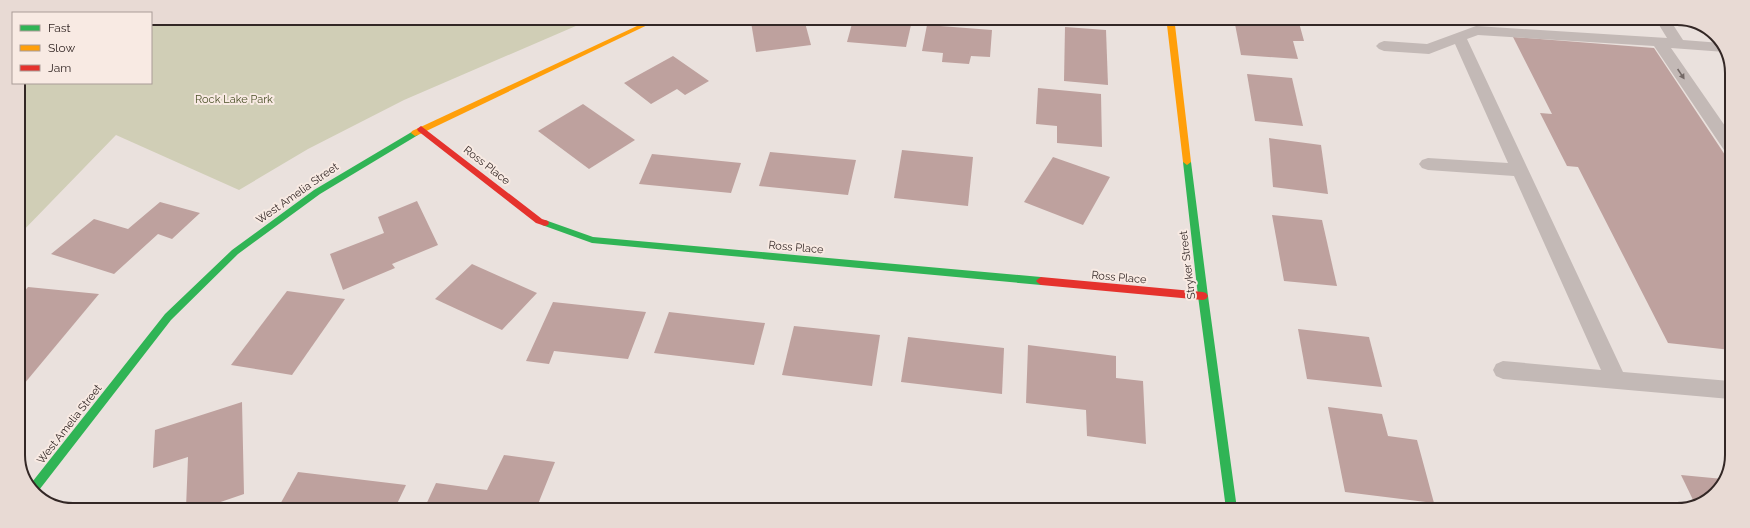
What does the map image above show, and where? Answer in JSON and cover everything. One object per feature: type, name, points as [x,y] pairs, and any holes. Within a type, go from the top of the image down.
[{"type":"street","name":"West Amelia Street","points":[[36,486],[168,317],[234,252],[317,192],[421,129],[644,25]]},
{"type":"street","name":"Stryker Street","points":[[1170,25],[1203,296],[1231,503]]},
{"type":"street","name":"Ross Place","points":[[421,129],[539,222],[592,240],[1203,296]]},
{"type":"lane","points":[[1666,25],[1678,43]]},
{"type":"lane","points":[[1384,46],[1430,48],[1476,30],[1678,43],[1718,47]]},
{"type":"lane","points":[[1459,37],[1616,380]]},
{"type":"lane","points":[[1660,42],[1725,139]]},
{"type":"lane","points":[[1428,164],[1520,170]]},
{"type":"lane","points":[[1503,370],[1725,390]]},
{"type":"green space","name":"Rock Lake Park","points":[[152,25],[578,25],[404,100],[308,149],[239,190],[116,135],[25,229],[25,84],[152,84]]},
{"type":"building","points":[[752,25],[806,25],[811,45],[756,52]]},
{"type":"building","points":[[852,25],[911,25],[906,47],[847,42]]},
{"type":"building","points":[[927,25],[992,30],[990,57],[971,56],[969,64],[942,62],[943,53],[922,51]]},
{"type":"building","points":[[1235,25],[1300,25],[1304,41],[1293,41],[1298,59],[1241,55]]},
{"type":"building","points":[[1065,27],[1106,30],[1108,85],[1064,81]]},
{"type":"building","points":[[1513,37],[1654,48],[1725,155],[1725,349],[1668,343],[1578,167],[1567,166],[1540,113],[1552,114]]},
{"type":"building","points":[[673,56],[709,81],[685,95],[677,89],[651,104],[624,83]]},
{"type":"building","points":[[1247,74],[1292,78],[1303,126],[1255,121]]},
{"type":"building","points":[[1038,88],[1101,94],[1102,147],[1057,143],[1057,126],[1036,124]]},
{"type":"building","points":[[583,104],[635,140],[589,169],[538,131]]},
{"type":"building","points":[[1269,138],[1321,145],[1328,194],[1273,187]]},
{"type":"building","points":[[902,150],[973,157],[968,206],[894,198]]},
{"type":"building","points":[[770,152],[856,160],[848,195],[759,186]]},
{"type":"building","points":[[652,154],[741,163],[731,193],[639,184]]},
{"type":"building","points":[[1053,157],[1110,177],[1083,225],[1024,202]]},
{"type":"building","points":[[417,201],[438,245],[392,264],[395,268],[343,290],[330,254],[384,233],[378,217]]},
{"type":"building","points":[[160,202],[200,213],[172,239],[158,234],[114,274],[51,254],[94,219],[128,229]]},
{"type":"building","points":[[1272,215],[1322,220],[1337,286],[1284,281]]},
{"type":"building","points":[[472,264],[537,293],[502,330],[435,299]]},
{"type":"building","points":[[28,287],[99,294],[25,383],[25,291]]},
{"type":"building","points":[[287,291],[345,299],[292,375],[231,365]]},
{"type":"building","points":[[553,302],[646,312],[628,359],[554,351],[549,364],[526,361]]},
{"type":"building","points":[[669,312],[765,323],[754,365],[654,353]]},
{"type":"building","points":[[794,326],[880,335],[872,386],[782,375]]},
{"type":"building","points":[[1298,329],[1369,337],[1382,387],[1307,379]]},
{"type":"building","points":[[908,337],[1004,348],[1002,394],[901,382]]},
{"type":"building","points":[[1028,345],[1116,356],[1116,378],[1143,381],[1146,444],[1087,436],[1086,410],[1026,403]]},
{"type":"building","points":[[242,402],[244,494],[218,503],[186,503],[188,457],[153,468],[155,430]]},
{"type":"building","points":[[1328,407],[1382,414],[1388,436],[1417,440],[1434,503],[1345,492]]},
{"type":"building","points":[[504,455],[555,462],[538,503],[427,503],[436,483],[487,490]]},
{"type":"building","points":[[298,472],[406,485],[397,503],[281,503]]},
{"type":"building","points":[[1681,475],[1719,479],[1713,487],[1706,493],[1693,500]]},
{"type":"traffic: fast","points":[[36,486],[168,317],[235,252],[317,192],[415,133]]},
{"type":"traffic: fast","points":[[1187,162],[1203,296],[1231,503]]},
{"type":"traffic: fast","points":[[545,223],[592,240],[1041,281]]},
{"type":"traffic: slow","points":[[415,133],[644,25]]},
{"type":"traffic: slow","points":[[1171,25],[1187,162]]},
{"type":"traffic: jam","points":[[421,129],[539,221],[545,223]]},
{"type":"traffic: jam","points":[[1041,281],[1203,296]]}]
